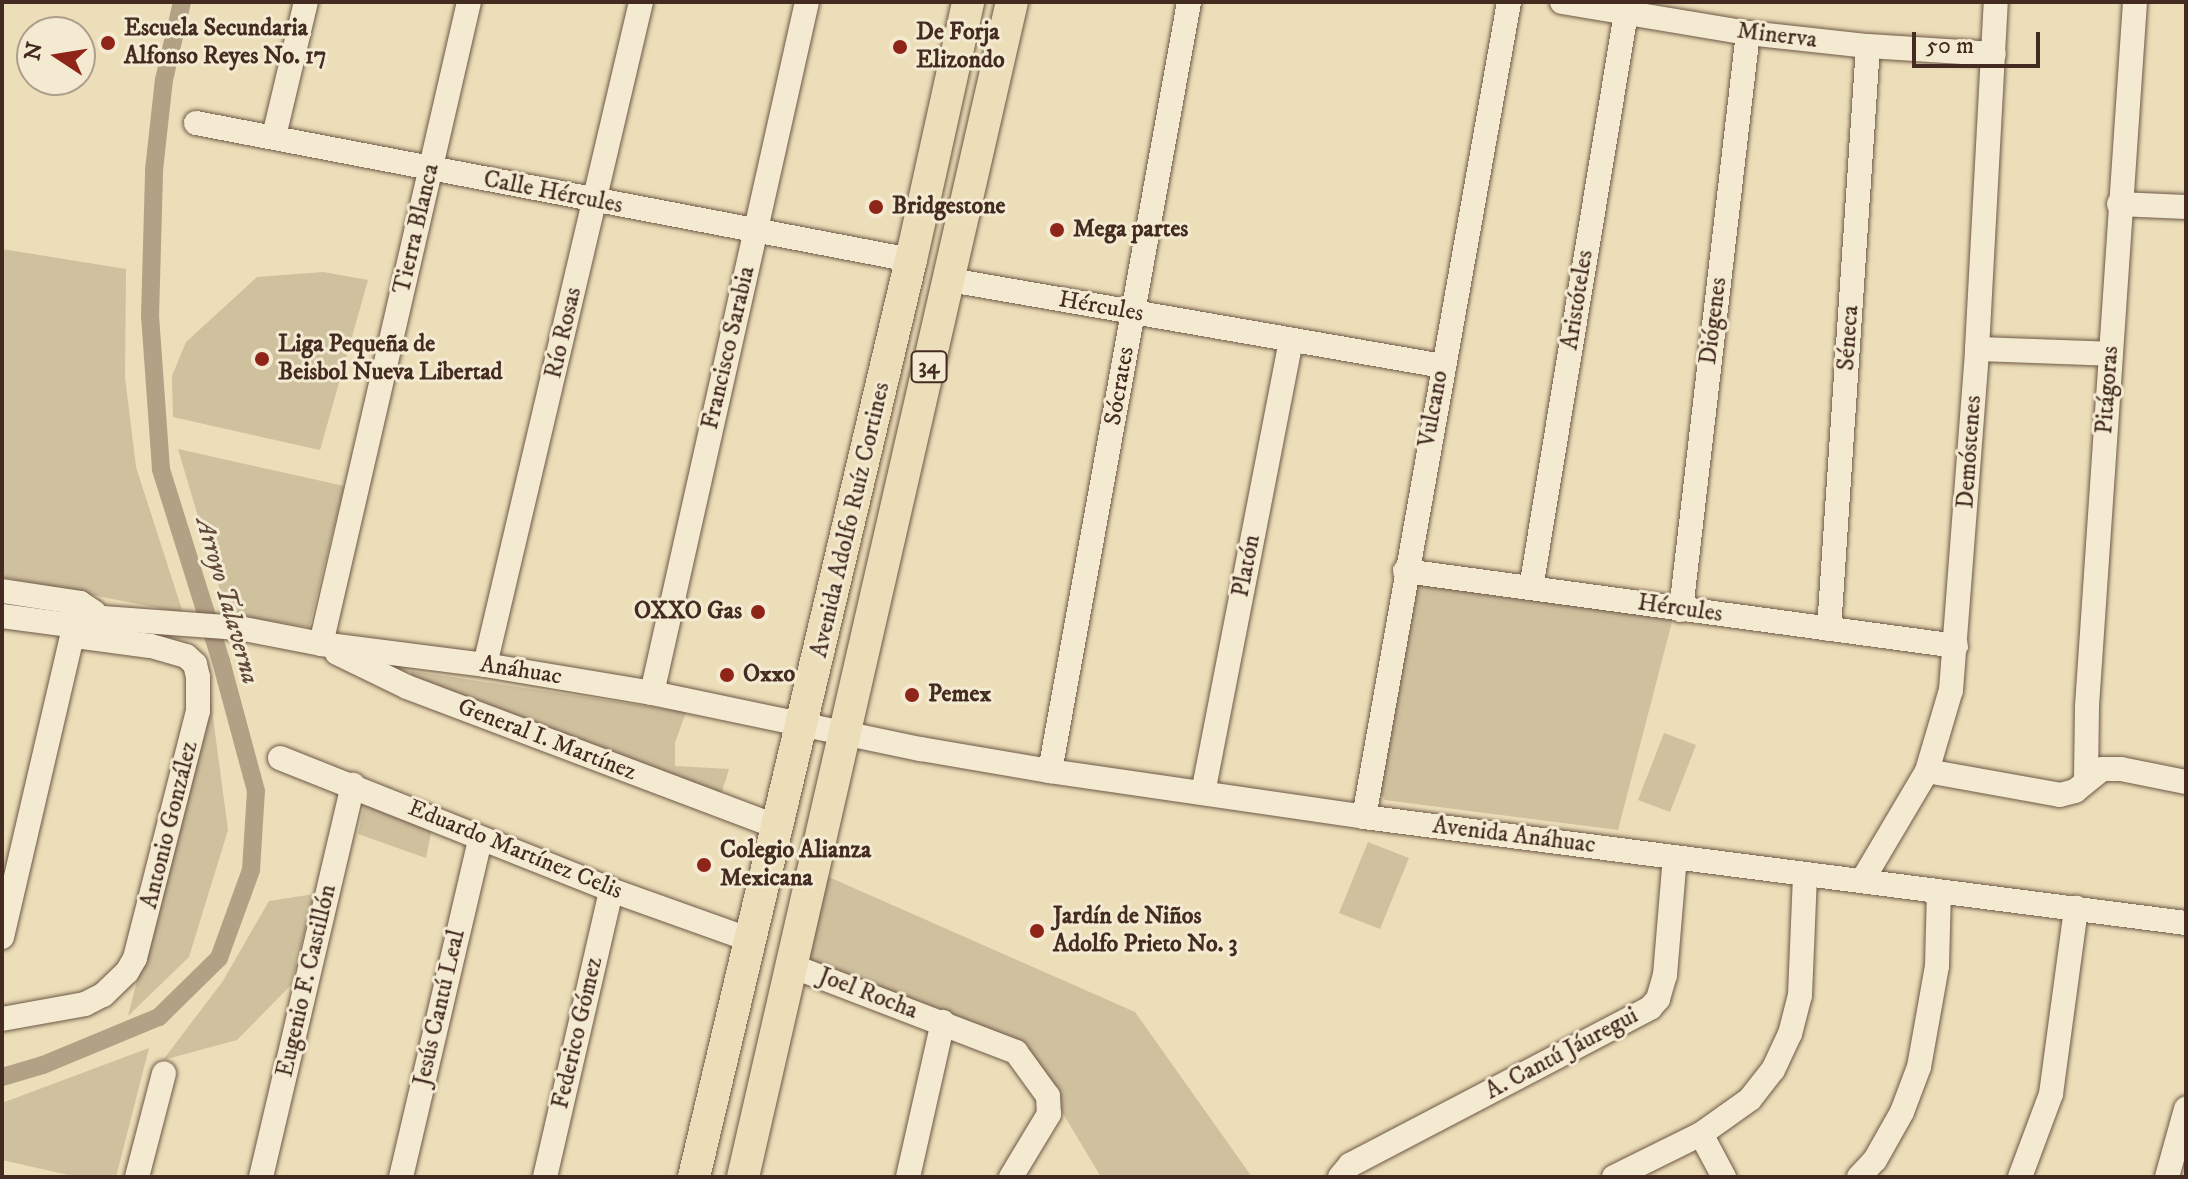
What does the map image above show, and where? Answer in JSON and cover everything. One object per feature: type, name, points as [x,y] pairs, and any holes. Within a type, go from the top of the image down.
[{"type":"main road","name":"Avenida Adolfo Ruíz Cortines","points":[[694,1177],[803,725],[968,2]]},
{"type":"main road","name":"Avenida Adolfo Ruíz Cortines","points":[[743,1177],[1012,2]]},
{"type":"street","points":[[274,136],[306,2]]},
{"type":"street","name":"Tierra Blanca","points":[[321,644],[469,2]]},
{"type":"street","name":"Río Rosas","points":[[485,665],[641,2]]},
{"type":"street","name":"Francisco Sarabia","points":[[652,693],[807,2]]},
{"type":"street","name":"Sócrates","points":[[1050,771],[1189,2]]},
{"type":"street","name":"Vulcano","points":[[1364,817],[1405,571],[1509,2]]},
{"type":"street","name":"Minerva","points":[[1562,2],[1748,33],[1868,46],[1994,54]]},
{"type":"street","name":"Demóstenes","points":[[1862,881],[1927,771],[1951,690],[1977,349],[1996,2]]},
{"type":"street","name":"Pitágoras","points":[[2086,779],[2086,721],[2135,2]]},
{"type":"street","name":"Aristóteles","points":[[1531,588],[1626,13]]},
{"type":"street","name":"Diógenes","points":[[1681,610],[1748,33]]},
{"type":"street","name":"Séneca","points":[[1829,629],[1868,46]]},
{"type":"street","name":"Calle Hércules","points":[[196,123],[274,136],[430,171],[911,260]]},
{"type":"street","points":[[2119,204],[2186,207]]},
{"type":"street","name":"Hércules","points":[[950,280],[1442,366]]},
{"type":"street","name":"Platón","points":[[1203,793],[1291,340]]},
{"type":"street","points":[[1977,349],[2111,354]]},
{"type":"street","name":"Hércules","points":[[1405,571],[1956,646]]},
{"type":"street","points":[[2,591],[77,622]]},
{"type":"street","points":[[2,616],[77,622]]},
{"type":"street","name":"Anáhuac","points":[[77,622],[103,618],[239,628],[321,644],[485,665],[652,693],[844,732]]},
{"type":"street","points":[[2,937],[77,622]]},
{"type":"street","name":"Antonio González","points":[[2,1019],[85,1004],[103,995],[127,972],[135,958],[198,711],[198,677],[195,664],[186,656],[77,622]]},
{"type":"street","name":"General I. Martínez","points":[[321,644],[407,687],[778,827]]},
{"type":"street","name":"Avenida Anáhuac","points":[[844,732],[1050,771],[1364,817],[2186,923]]},
{"type":"street","name":"Eduardo Martínez Celis","points":[[280,758],[611,890],[751,940]]},
{"type":"street","points":[[1927,771],[2060,795],[2075,791],[2102,769],[2121,769],[2186,782]]},
{"type":"street","name":"Eugenio F. Castillón","points":[[261,1177],[353,785]]},
{"type":"street","name":"Jesús Cantú Leal","points":[[401,1177],[480,839]]},
{"type":"street","name":"A. Cantú Jáuregui","points":[[1340,1177],[1350,1165],[1650,1008],[1658,999],[1665,975],[1675,857]]},
{"type":"street","points":[[1614,1177],[1701,1134],[1750,1099],[1773,1070],[1790,1034],[1800,995],[1805,874]]},
{"type":"street","name":"Federico Gómez","points":[[545,1177],[611,890]]},
{"type":"street","points":[[1859,1177],[1875,1160],[1902,1112],[1919,1067],[1937,966],[1939,892]]},
{"type":"street","points":[[2020,1177],[2051,1094],[2076,908]]},
{"type":"street","name":"Joel Rocha","points":[[792,966],[1016,1052],[1048,1096],[1049,1114],[1011,1177]]},
{"type":"street","points":[[908,1177],[943,1022]]},
{"type":"street","points":[[137,1177],[164,1073]]},
{"type":"street","points":[[2167,1177],[2186,1109]]},
{"type":"street","points":[[1701,1134],[1724,1177]]},
{"type":"shaded area","points":[[2,249],[126,269],[125,377],[136,467],[183,613],[2,577]]},
{"type":"shaded area","name":"Liga Pequeña de Beisbol Nueva Libertad","points":[[323,272],[368,280],[320,450],[173,417],[172,376],[186,342],[257,277]]},
{"type":"shaded area","points":[[178,449],[344,486],[309,627],[227,614]]},
{"type":"shaded area","points":[[1419,584],[1673,618],[1618,830],[1385,800],[1376,788],[1413,587]]},
{"type":"shaded area","points":[[411,671],[686,712],[675,743],[675,766],[729,769],[721,795],[411,675]]},
{"type":"shaded area","points":[[210,695],[228,830],[189,957],[128,1016]]},
{"type":"shaded area","points":[[1664,733],[1696,745],[1670,812],[1638,800]]},
{"type":"shaded area","points":[[365,803],[432,828],[426,858],[358,834]]},
{"type":"shaded area","points":[[1368,842],[1409,858],[1380,929],[1339,913]]},
{"type":"shaded area","points":[[822,874],[1135,1012],[1252,1177],[1101,1177],[1025,1050],[797,957]]},
{"type":"shaded area","points":[[314,894],[291,985],[237,1040],[163,1060],[223,981],[269,901]]},
{"type":"shaded area","points":[[149,1048],[116,1177],[77,1177],[2,1160],[2,1103]]},
{"type":"waterway","name":"Arroyo Talaverna","points":[[2,1077],[43,1065],[159,1017],[219,958],[251,870],[256,791],[221,661],[161,469],[150,317],[154,170],[164,80],[182,2]]},
{"type":"place","name":"Escuela Secundaria Alfonso Reyes No. 17","points":[[108,43]]},
{"type":"place","name":"De Forja Elizondo","points":[[900,47]]},
{"type":"place","name":"Bridgestone","points":[[876,207]]},
{"type":"place","name":"Mega partes","points":[[1057,230]]},
{"type":"place","name":"Liga Pequeña de Beisbol Nueva Libertad","points":[[262,359]]},
{"type":"place","name":"OXXO Gas","points":[[758,612]]},
{"type":"place","name":"Oxxo","points":[[727,675]]},
{"type":"place","name":"Pemex","points":[[912,695]]},
{"type":"place","name":"Colegio Alianza Mexicana","points":[[704,865]]},
{"type":"place","name":"Jardín de Niños Adolfo Prieto No. 3","points":[[1037,931]]}]
